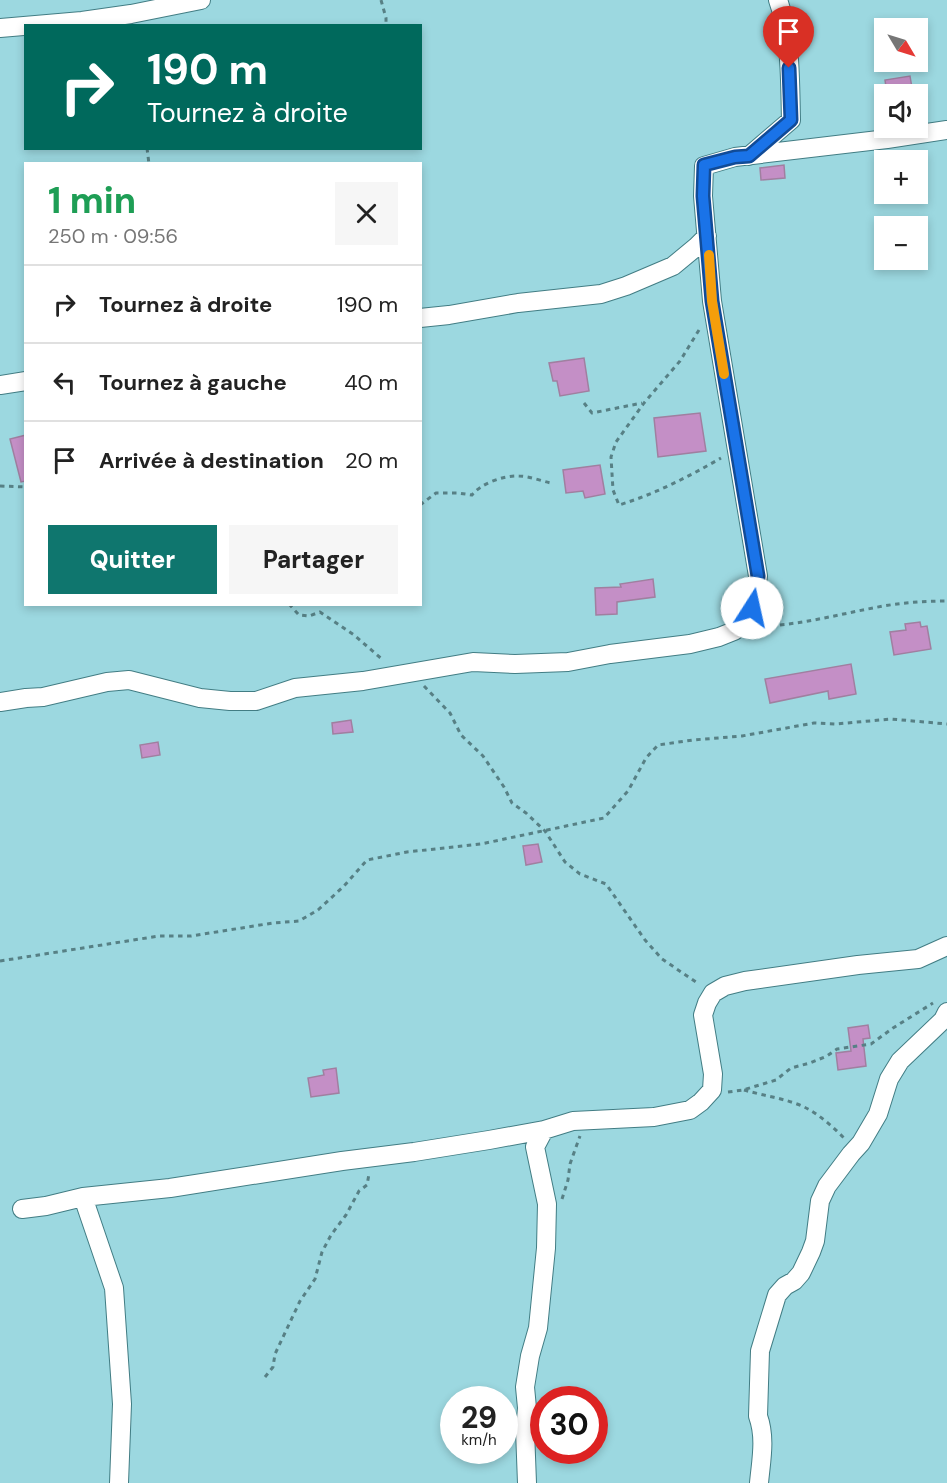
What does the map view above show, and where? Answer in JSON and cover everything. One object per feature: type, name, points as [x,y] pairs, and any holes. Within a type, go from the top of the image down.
[{"type":"street","points":[[47,24],[130,14],[201,0]]},
{"type":"street","points":[[749,156],[791,120],[786,33],[778,0]]},
{"type":"street","points":[[0,28],[24,26]]},
{"type":"street","points":[[0,702],[43,697],[106,682],[129,680],[200,698],[256,701],[295,688],[363,681],[474,662],[515,664],[568,662],[690,644],[734,631],[749,617],[755,599],[758,576],[712,301],[703,196],[704,165],[735,157],[947,130]]},
{"type":"street","points":[[422,318],[518,303],[601,294],[674,266],[707,236]]},
{"type":"street","points":[[0,385],[24,381]]},
{"type":"street","points":[[22,1209],[83,1197],[170,1188],[457,1145],[544,1130],[573,1121],[654,1117],[690,1110],[712,1090],[713,1074],[704,1015],[713,993],[725,986],[745,981],[918,959],[947,946]]},
{"type":"street","points":[[759,1483],[763,1455],[761,1425],[758,1416],[760,1351],[777,1295],[801,1273],[811,1252],[815,1241],[820,1201],[827,1186],[861,1143],[878,1114],[889,1079],[900,1061],[944,1020],[941,1007]]},
{"type":"street","points":[[527,1483],[525,1387],[538,1328],[546,1248],[546,1204],[535,1147],[544,1130]]},
{"type":"street","points":[[83,1197],[114,1288],[122,1404],[119,1483]]},
{"type":"path","points":[[381,0],[386,24]]},
{"type":"path","points":[[700,329],[680,361],[644,403],[616,442],[611,457],[614,490],[619,505],[688,477],[737,448]]},
{"type":"path","points":[[584,403],[592,413],[644,403]]},
{"type":"path","points":[[422,504],[436,493],[472,495],[476,489],[489,482],[518,475],[551,483]]},
{"type":"path","points":[[0,486],[24,487]]},
{"type":"path","points":[[743,624],[752,626],[789,625],[920,601],[947,602]]},
{"type":"path","points":[[291,606],[299,615],[309,616],[321,612],[436,697],[450,713],[461,735],[483,756],[512,803],[545,831],[565,862],[580,874],[606,884],[645,940],[662,959],[684,976],[713,993]]},
{"type":"path","points":[[0,961],[159,936],[191,936],[299,921],[318,910],[367,860],[407,852],[481,844],[604,818],[627,791],[646,758],[658,745],[742,736],[814,723],[891,719],[947,723]]},
{"type":"path","points":[[712,1090],[723,1092],[743,1090],[776,1080],[791,1068],[827,1056],[837,1048],[871,1044],[893,1028],[941,1007]]},
{"type":"path","points":[[743,1090],[806,1108],[844,1137],[851,1154]]},
{"type":"path","points":[[546,1227],[554,1217],[564,1194],[575,1146],[586,1121]]},
{"type":"path","points":[[265,1377],[273,1367],[275,1354],[300,1301],[315,1279],[322,1252],[359,1191],[367,1185],[369,1173],[378,1156]]},
{"type":"building","points":[[910,76],[911,84],[886,84],[885,80]]},
{"type":"building","points":[[784,165],[785,178],[761,180],[760,168]]},
{"type":"building","points":[[584,358],[589,391],[560,396],[557,381],[553,381],[549,363]]},
{"type":"building","points":[[700,413],[706,451],[658,457],[654,418]]},
{"type":"building","points":[[24,436],[24,481],[21,482],[10,439]]},
{"type":"building","points":[[600,465],[605,494],[585,498],[583,491],[566,493],[563,470]]},
{"type":"building","points":[[653,579],[655,597],[617,602],[617,614],[596,615],[595,588],[621,587],[620,584]]},
{"type":"building","points":[[920,622],[921,627],[927,626],[931,649],[894,655],[890,632],[906,630],[905,624]]},
{"type":"building","points":[[851,664],[856,694],[829,699],[828,691],[770,703],[765,679]]},
{"type":"building","points":[[351,720],[353,732],[333,734],[332,723]]},
{"type":"building","points":[[158,742],[160,755],[142,758],[140,745]]},
{"type":"building","points":[[538,844],[542,862],[526,865],[523,846]]},
{"type":"building","points":[[868,1025],[870,1038],[863,1039],[866,1066],[838,1070],[836,1053],[851,1051],[848,1028]]},
{"type":"building","points":[[336,1068],[339,1093],[311,1097],[308,1078],[324,1075],[323,1070]]},
{"type":"slow traffic","points":[[709,255],[712,301],[724,374]]},
{"type":"route","points":[[752,608],[758,576],[712,301],[703,196],[704,165],[749,156],[791,120],[789,68]]}]
